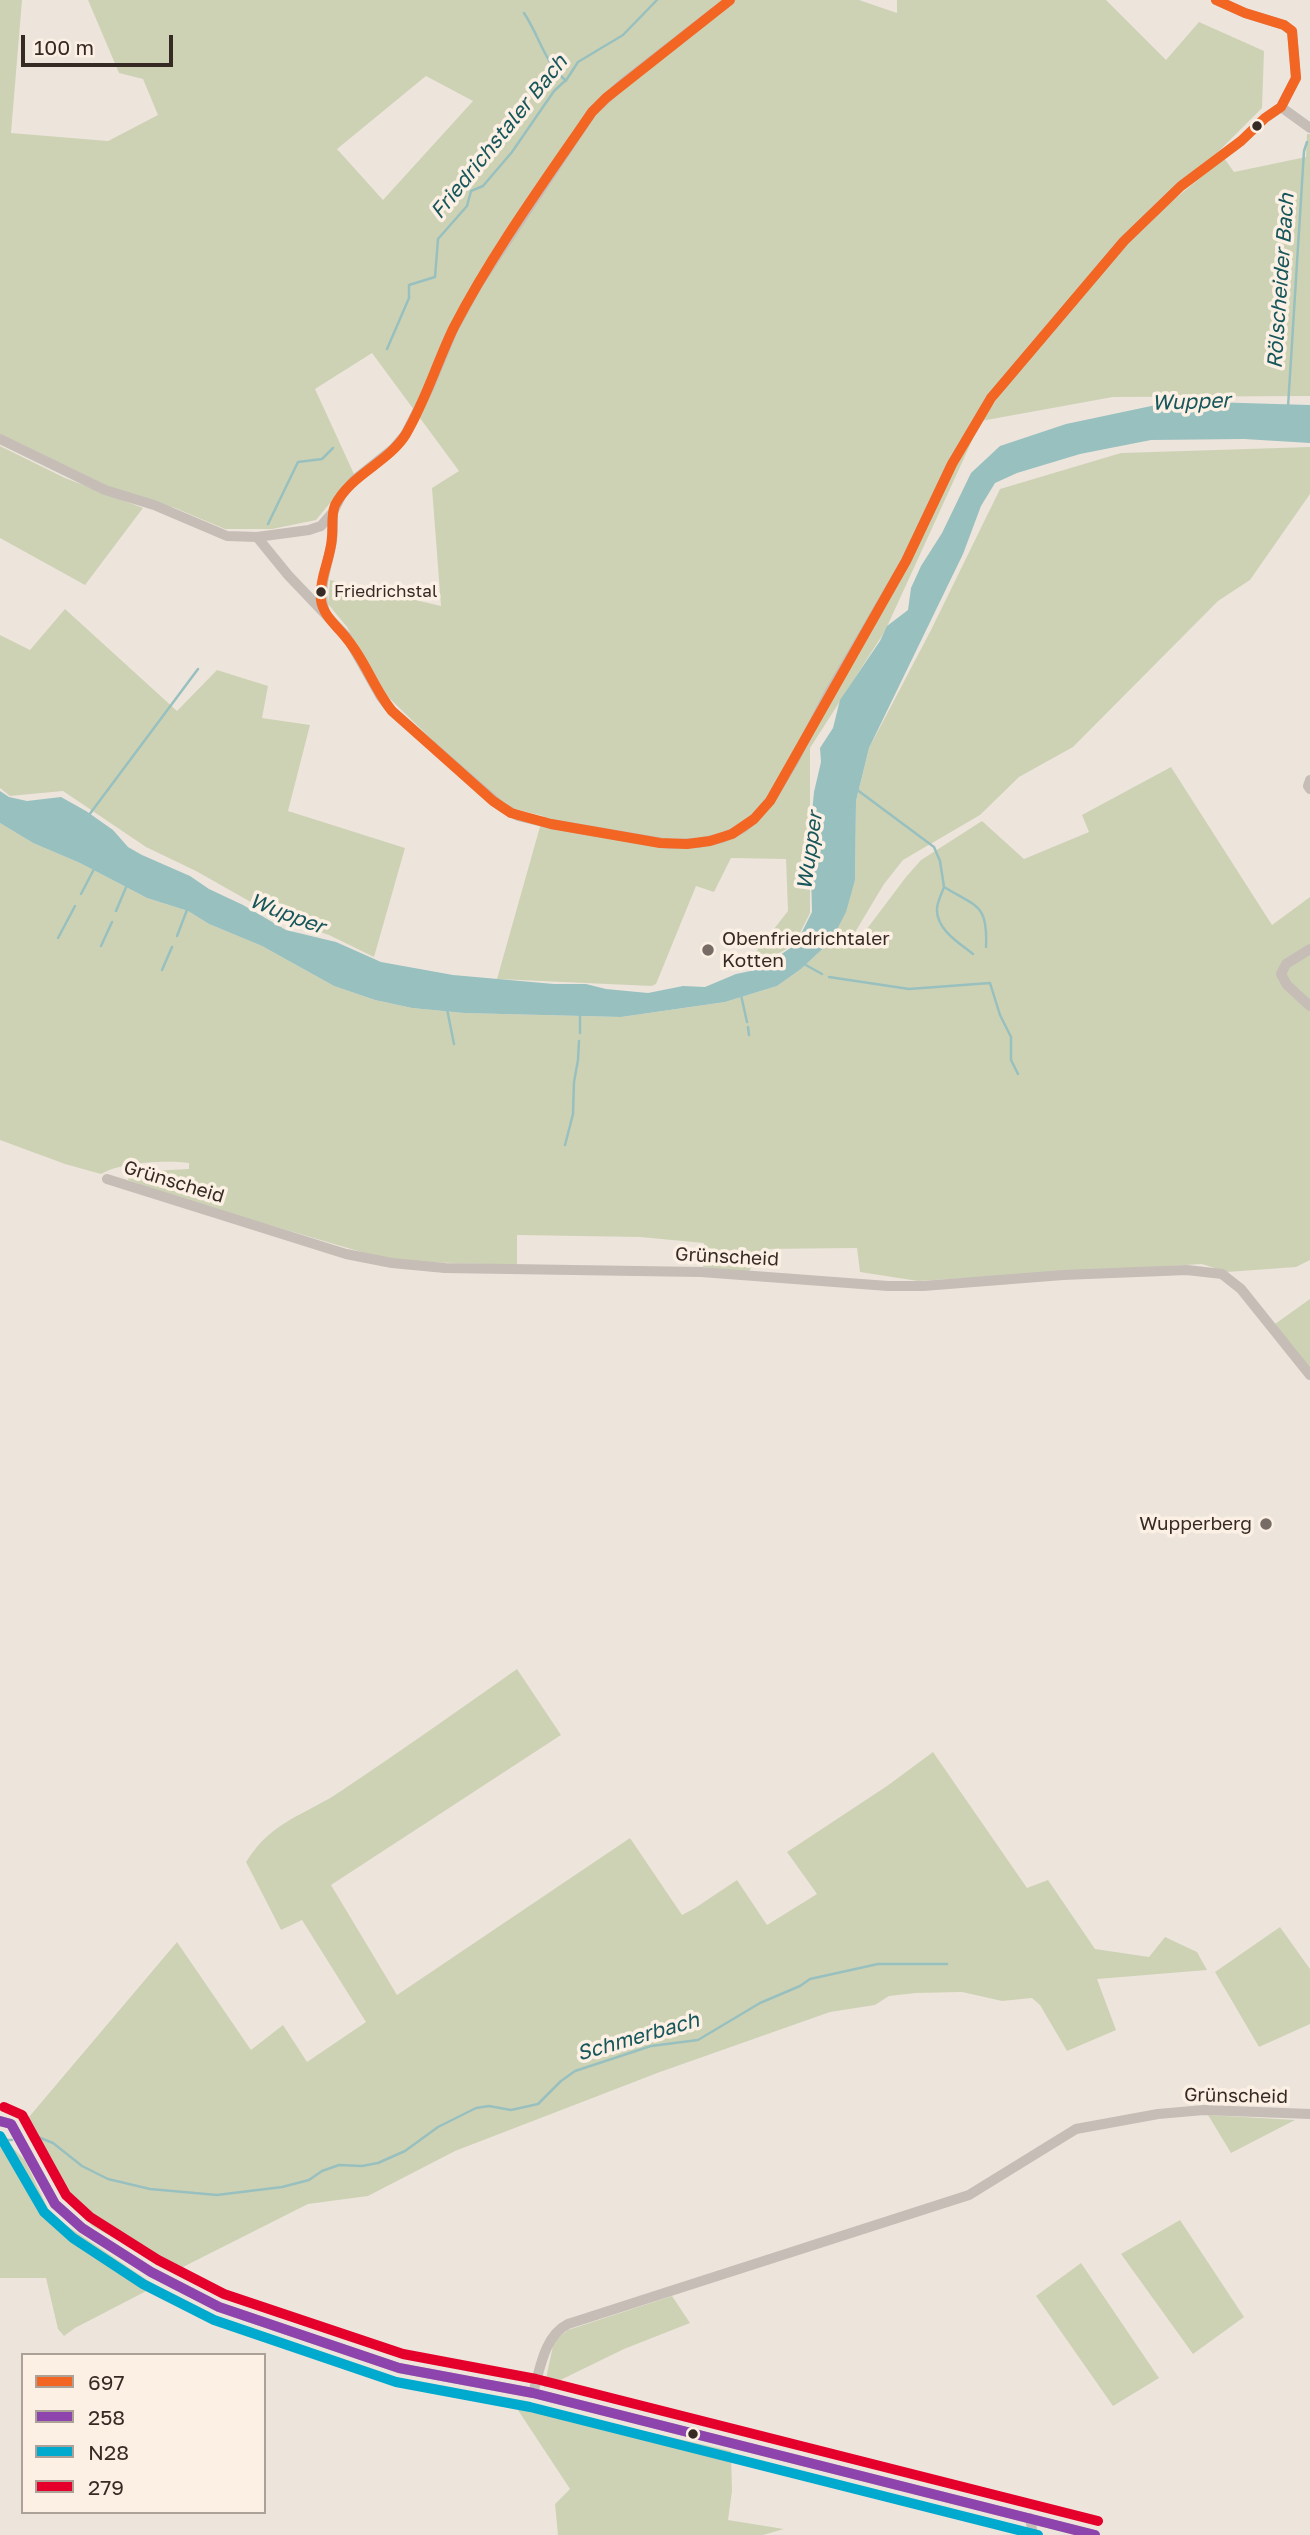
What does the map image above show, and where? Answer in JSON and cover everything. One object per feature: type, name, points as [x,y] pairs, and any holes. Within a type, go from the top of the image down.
[{"type":"street","points":[[0,439],[105,490],[154,505],[227,536],[257,537],[317,527],[333,512],[353,481],[399,443],[417,414],[453,330],[477,286],[592,112],[623,83],[730,0]]},
{"type":"street","points":[[257,537],[350,642],[381,697],[392,711],[448,762],[511,813],[580,830],[668,844],[698,843],[732,834],[754,819],[770,802],[906,561],[952,464],[992,398],[1124,241],[1181,186],[1281,107],[1296,78],[1293,31],[1284,25],[1245,13],[1216,0]]},
{"type":"street","points":[[1281,107],[1310,128]]},
{"type":"street","points":[[325,613],[321,600],[321,583],[332,540],[333,512]]},
{"type":"street","points":[[1310,780],[1310,789]]},
{"type":"street","points":[[1310,949],[1286,964],[1281,974],[1287,985],[1310,1006]]},
{"type":"street","name":"Grünscheid","points":[[107,1179],[346,1254],[392,1264],[445,1268],[701,1272],[888,1286],[1187,1270],[1222,1274],[1241,1289],[1310,1375]]},
{"type":"street","name":"Grünscheid","points":[[533,2393],[551,2338],[558,2329],[568,2324],[969,2195],[1076,2130],[1158,2114],[1204,2110],[1310,2114]]},
{"type":"street","points":[[0,2122],[11,2124],[55,2204],[82,2228],[151,2272],[219,2307],[400,2368],[533,2393],[1095,2535]]},
{"type":"street","points":[[1030,2518],[1033,2535]]},
{"type":"green space","points":[[0,0],[22,0],[11,133],[108,141],[158,115],[143,79],[119,73],[88,0],[859,0],[897,13],[897,0],[1106,0],[1166,60],[1199,22],[1264,51],[1262,108],[1122,239],[1005,376],[977,418],[982,420],[1010,381],[1146,223],[1224,158],[1234,172],[1306,157],[1307,134],[1310,134],[1310,396],[1113,397],[981,421],[885,631],[810,748],[810,913],[794,945],[757,965],[748,962],[788,911],[786,859],[731,858],[714,892],[696,886],[656,984],[652,986],[497,979],[543,816],[511,808],[455,762],[387,696],[347,627],[328,604],[330,580],[441,606],[432,488],[459,471],[372,353],[315,389],[354,474],[316,520],[272,529],[225,529],[175,508],[123,494],[0,434]],"holes":[[[426,76],[473,101],[383,200],[337,149]]]},
{"type":"green space","points":[[0,446],[65,478],[143,508],[85,585],[0,538]]},
{"type":"green space","points":[[1310,447],[1310,494],[1250,580],[1218,601],[1073,747],[1019,777],[980,815],[903,860],[884,884],[851,939],[860,938],[921,860],[982,821],[1024,859],[1089,832],[1082,815],[1171,767],[1272,925],[1310,897],[1310,1260],[1296,1267],[1227,1272],[1202,1264],[918,1281],[860,1272],[857,1248],[763,1249],[748,1273],[703,1267],[704,1243],[640,1237],[517,1235],[517,1265],[392,1261],[174,1197],[128,1180],[130,1172],[189,1169],[189,1163],[144,1163],[101,1174],[0,1140],[0,823],[33,843],[80,863],[147,898],[188,911],[209,924],[262,946],[334,986],[375,1000],[412,1008],[464,1013],[621,1017],[725,1002],[777,986],[801,969],[831,941],[855,880],[856,801],[869,748],[1000,489],[1121,453]]},
{"type":"green space","points":[[65,609],[177,711],[217,670],[268,686],[262,718],[310,725],[288,811],[405,848],[374,957],[329,935],[279,918],[196,871],[146,847],[63,791],[10,796],[0,788],[0,635],[30,650]]},
{"type":"green space","points":[[1310,1299],[1310,1371],[1275,1324]]},
{"type":"green space","points":[[517,1669],[561,1735],[331,1885],[397,1995],[630,1838],[682,1915],[737,1880],[767,1925],[817,1894],[787,1852],[933,1752],[1027,1888],[1048,1880],[1095,1949],[1149,1957],[1165,1937],[1197,1952],[1207,1970],[1097,1979],[1116,2030],[1067,2051],[1040,2005],[1032,1998],[1002,2001],[962,1992],[916,1993],[889,1996],[875,2005],[830,2012],[660,2072],[455,2151],[368,2196],[308,2204],[175,2271],[92,2226],[62,2192],[23,2124],[177,1942],[251,2050],[283,2025],[307,2062],[366,2022],[302,1920],[281,1930],[246,1862],[267,1836],[279,1827],[344,1789]]},
{"type":"green space","points":[[1280,1927],[1310,1969],[1310,2024],[1259,2047],[1215,1972]]},
{"type":"green space","points":[[1208,2115],[1295,2120],[1231,2153]]},
{"type":"green space","points":[[0,2135],[25,2160],[51,2215],[156,2286],[64,2336],[58,2329],[46,2278],[0,2278]]},
{"type":"green space","points":[[1180,2220],[1244,2317],[1193,2354],[1121,2254]]},
{"type":"green space","points":[[1081,2263],[1159,2378],[1113,2406],[1036,2296]]},
{"type":"green space","points":[[672,2296],[690,2323],[624,2349],[544,2388],[554,2341],[568,2330]]},
{"type":"green space","points":[[512,2401],[731,2451],[732,2491],[728,2520],[784,2529],[763,2535],[558,2535],[555,2504],[570,2489]]},
{"type":"water","name":"Wupper","points":[[1175,401],[1310,405],[1310,443],[1244,439],[1151,440],[1080,454],[1017,473],[995,483],[981,506],[963,554],[869,748],[856,801],[855,880],[846,912],[831,941],[801,969],[777,986],[725,1002],[621,1017],[464,1013],[412,1008],[375,1000],[334,986],[262,946],[209,924],[188,911],[147,898],[80,863],[33,843],[0,823],[0,791],[9,797],[27,801],[61,797],[113,830],[128,847],[190,876],[286,930],[336,942],[381,962],[453,975],[554,984],[586,984],[648,993],[683,986],[705,987],[736,974],[760,969],[796,944],[812,912],[810,833],[814,792],[821,762],[820,748],[833,728],[840,700],[880,641],[887,626],[908,610],[911,588],[921,566],[942,533],[971,473],[1000,446],[1066,424]]},
{"type":"waterway","name":"Friedrichstaler Bach","points":[[387,349],[409,298],[409,285],[435,277],[438,239],[467,206],[471,191],[483,186],[512,152],[554,91],[567,79],[578,62],[623,35],[657,0]]},
{"type":"waterway","points":[[524,13],[547,57],[566,81]]},
{"type":"waterway","name":"Rölscheider Bach","points":[[1288,407],[1304,151],[1307,142]]},
{"type":"waterway","name":"Friedrichstaler Bach","points":[[268,524],[298,462],[322,459],[333,448]]},
{"type":"waterway","name":"Friedrichstaler Bach","points":[[89,815],[198,669]]},
{"type":"waterway","points":[[856,789],[934,847],[940,861],[944,887],[972,903],[982,914],[986,947]]},
{"type":"waterway","points":[[81,894],[94,869]]},
{"type":"waterway","points":[[116,911],[127,885]]},
{"type":"waterway","points":[[944,887],[937,906],[940,923],[949,935],[973,954]]},
{"type":"waterway","points":[[58,938],[75,906]]},
{"type":"waterway","points":[[177,936],[187,910]]},
{"type":"waterway","points":[[101,946],[112,922]]},
{"type":"waterway","points":[[162,970],[172,947]]},
{"type":"waterway","points":[[804,964],[822,974]]},
{"type":"waterway","points":[[829,977],[909,989],[990,983],[1000,1015],[1011,1037],[1011,1060],[1018,1074]]},
{"type":"waterway","points":[[741,995],[747,1022]]},
{"type":"waterway","points":[[447,1009],[454,1044]]},
{"type":"waterway","points":[[580,1016],[580,1033]]},
{"type":"waterway","points":[[748,1027],[749,1035]]},
{"type":"waterway","points":[[565,1145],[573,1114],[579,1041]]},
{"type":"waterway","name":"Schmerbach","points":[[33,2135],[53,2143],[82,2166],[108,2179],[150,2189],[217,2195],[282,2187],[309,2180],[322,2171],[339,2165],[362,2166],[378,2163],[405,2151],[438,2127],[476,2108],[489,2106],[511,2110],[538,2104],[575,2071],[651,2046],[698,2040],[760,2003],[810,1979],[878,1964],[947,1964]]},
{"type":"waterway","name":"Schmerbach","points":[[0,2140],[12,2140]]},
{"type":"transit line","name":"697","points":[[730,0],[592,112],[469,299],[406,434],[390,453],[350,485],[335,505],[331,545],[321,592],[322,606],[353,647],[392,711],[493,801],[511,813],[551,824],[660,843],[687,844],[732,834],[754,819],[770,801],[906,561],[952,464],[991,398],[1124,241],[1181,186],[1281,107],[1296,78],[1292,31],[1284,25],[1245,13],[1216,0]]},
{"type":"transit line","name":"279","points":[[4,2107],[22,2115],[66,2195],[90,2217],[158,2260],[224,2294],[403,2354],[536,2379],[1098,2521]]},
{"type":"transit line","name":"258","points":[[0,2121],[11,2124],[55,2204],[82,2228],[151,2272],[219,2307],[399,2368],[533,2393],[1095,2535]]},
{"type":"transit line","name":"N28","points":[[0,2136],[44,2212],[73,2238],[143,2284],[214,2320],[396,2382],[530,2407],[1038,2535]]},
{"type":"place","name":"Friedrichstal","points":[[321,592]]},
{"type":"place","name":"Obenfriedrichtaler Kotten","points":[[708,950]]},
{"type":"place","name":"Wupperberg","points":[[1266,1524]]}]
